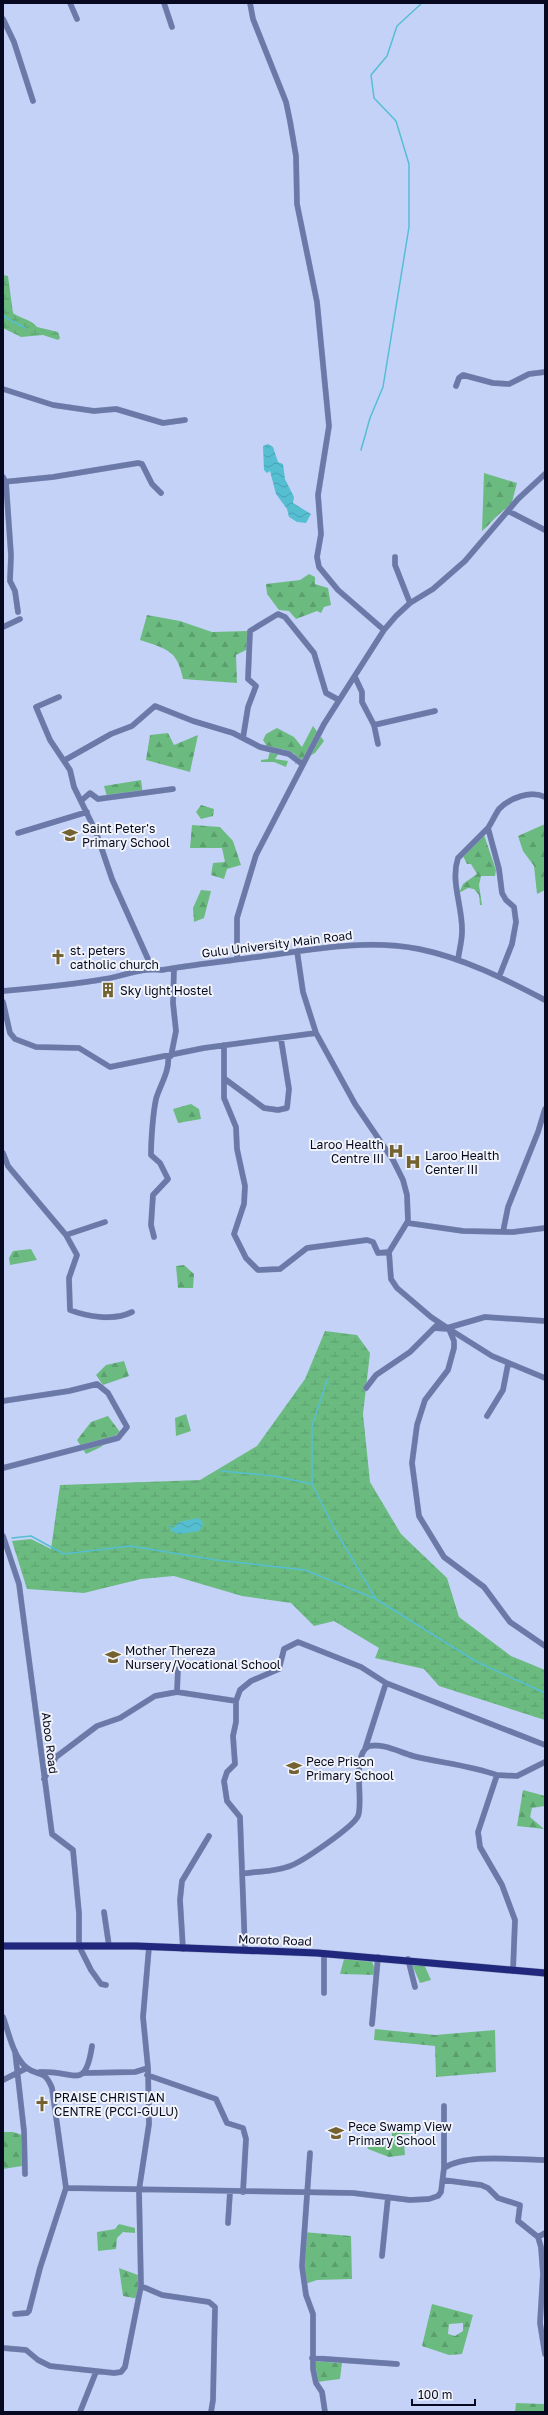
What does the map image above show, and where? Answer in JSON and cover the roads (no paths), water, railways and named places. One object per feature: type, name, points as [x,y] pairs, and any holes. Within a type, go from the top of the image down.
[{"type":"main road","name":"Moroto Road","points":[[3,1946],[109,1946],[324,1953],[408,1959],[513,1971],[545,1973]]},
{"type":"street","points":[[70,3],[77,19]]},
{"type":"street","points":[[164,3],[172,26]]},
{"type":"street","points":[[250,3],[253,19],[286,102],[292,127],[296,156],[297,204],[317,302],[329,426],[318,495],[321,534],[317,551],[318,568],[338,590],[384,630]]},
{"type":"street","points":[[3,19],[14,42],[33,101]]},
{"type":"street","points":[[456,386],[459,378],[463,375],[493,383],[509,384],[529,374],[545,372]]},
{"type":"street","points":[[3,388],[53,405],[89,410],[116,409],[163,423],[185,420]]},
{"type":"street","points":[[18,612],[15,591],[10,581],[11,555],[4,481],[53,478],[138,463],[142,464],[152,484],[161,493]]},
{"type":"street","points":[[237,959],[237,918],[250,871],[302,764],[339,700],[384,630],[410,603],[434,589],[456,570],[526,490],[545,474]]},
{"type":"street","points":[[508,511],[545,530]]},
{"type":"street","points":[[394,557],[395,565],[410,603]]},
{"type":"street","points":[[243,738],[248,707],[256,686],[248,679],[250,631],[278,614],[285,617],[314,653],[326,693],[339,700]]},
{"type":"street","points":[[3,627],[20,619]]},
{"type":"street","points":[[355,677],[362,692],[362,702],[374,725],[378,744]]},
{"type":"street","points":[[58,697],[36,708],[54,746],[65,760],[74,780],[74,787],[87,812],[112,879],[152,968]]},
{"type":"street","points":[[65,760],[111,734],[132,726],[152,706],[162,707],[193,722],[234,733],[260,747],[289,754],[302,764]]},
{"type":"street","points":[[374,725],[435,711]]},
{"type":"street","points":[[82,800],[90,792],[98,799],[173,789]]},
{"type":"street","points":[[458,960],[462,932],[455,876],[458,858],[488,828],[500,809],[513,799],[531,795],[545,797]]},
{"type":"street","points":[[18,833],[87,812]]},
{"type":"street","points":[[488,828],[499,869],[502,893],[506,900],[514,907],[516,922],[512,944],[499,977]]},
{"type":"street","name":"Gulu University Main Road","points":[[3,990],[106,979],[152,968],[162,970],[324,947],[384,945],[418,949],[458,960],[499,977],[545,1000]]},
{"type":"street","points":[[297,951],[303,992],[316,1033],[355,1104],[393,1160],[400,1174],[407,1196],[408,1223],[389,1252],[390,1272],[394,1284],[439,1323],[459,1334],[492,1356],[508,1364],[545,1378]]},
{"type":"street","points":[[154,1237],[151,1225],[153,1195],[168,1179],[160,1163],[151,1155],[151,1144],[155,1104],[168,1065],[176,1031],[173,1005],[174,968]]},
{"type":"street","points":[[3,1002],[10,1033],[20,1042],[36,1047],[79,1048],[110,1067],[224,1046],[316,1033]]},
{"type":"street","points":[[225,1079],[264,1108],[278,1110],[287,1108],[289,1089],[281,1039]]},
{"type":"street","points":[[224,1046],[224,1098],[236,1127],[237,1149],[245,1186],[244,1204],[234,1234],[246,1258],[255,1268],[262,1270],[280,1269],[307,1248],[367,1240],[373,1242],[378,1253],[389,1252]]},
{"type":"street","points":[[502,1232],[508,1207],[538,1132],[545,1110]]},
{"type":"street","points":[[3,1153],[8,1166],[21,1184],[66,1235],[77,1255],[69,1278],[70,1310],[92,1316],[114,1316],[132,1312]]},
{"type":"street","points":[[66,1235],[105,1222]]},
{"type":"street","points":[[408,1223],[463,1231],[502,1232],[545,1228]]},
{"type":"street","points":[[434,1328],[448,1328],[485,1317],[545,1321]]},
{"type":"street","points":[[459,1334],[464,1322]]},
{"type":"street","points":[[366,1388],[376,1375],[410,1352],[439,1323]]},
{"type":"street","points":[[448,1328],[454,1348],[450,1364],[443,1380],[422,1406],[413,1446],[412,1462],[419,1516],[444,1557],[484,1587],[510,1622],[545,1646]]},
{"type":"street","points":[[487,1416],[503,1390],[508,1364]]},
{"type":"street","points":[[3,1401],[69,1391],[98,1384],[108,1393],[126,1427],[118,1438],[22,1465],[3,1468]]},
{"type":"street","name":"Aboo Road","points":[[3,1536],[19,1584],[52,1834],[69,1846],[74,1854],[79,1913],[79,1946]]},
{"type":"street","points":[[245,1950],[240,1817],[227,1801],[224,1781],[227,1772],[235,1764],[232,1750],[237,1716],[236,1701],[244,1686],[279,1669],[284,1649],[298,1642],[361,1667],[386,1683],[545,1746]]},
{"type":"street","points":[[177,1692],[178,1668]]},
{"type":"street","points":[[242,1874],[288,1867],[306,1857],[353,1823],[359,1812],[359,1772],[364,1749],[386,1683]]},
{"type":"street","points":[[44,1779],[56,1757],[97,1726],[126,1715],[156,1696],[177,1692],[236,1701]]},
{"type":"street","points":[[364,1749],[372,1745],[382,1746],[415,1756],[452,1763],[497,1775],[517,1776],[545,1762]]},
{"type":"street","points":[[497,1775],[478,1832],[480,1847],[502,1885],[515,1920],[513,1971]]},
{"type":"street","points":[[183,1949],[180,1900],[182,1881],[209,1836]]},
{"type":"street","points":[[104,1912],[109,1946]]},
{"type":"street","points":[[79,1946],[91,1970],[101,1984],[106,1985]]},
{"type":"street","points":[[3,2348],[26,2350],[50,2366],[96,2372],[121,2372],[125,2367],[141,2286],[139,2190],[149,2124],[148,2068],[143,2017],[149,1947]]},
{"type":"street","points":[[324,1953],[324,1993]]},
{"type":"street","points":[[372,2024],[378,1957]]},
{"type":"street","points":[[408,1959],[415,1987]]},
{"type":"street","points":[[3,2017],[15,2051],[18,2071],[24,2131],[25,2174]]},
{"type":"street","points":[[85,2073],[92,2046]]},
{"type":"street","points":[[15,2051],[27,2068]]},
{"type":"street","points":[[3,2080],[18,2071],[27,2068],[40,2072],[74,2076],[85,2073],[136,2072],[148,2068]]},
{"type":"street","points":[[16,2314],[27,2314],[29,2311],[40,2268],[66,2188],[52,2088],[48,2080],[40,2072]]},
{"type":"street","points":[[148,2075],[216,2099],[227,2122],[243,2128],[246,2139],[242,2192]]},
{"type":"street","points":[[66,2188],[306,2193],[388,2197],[410,2200],[434,2198],[441,2192],[443,2180],[444,2106]]},
{"type":"street","points":[[310,2153],[302,2266],[306,2295],[313,2314],[312,2358],[315,2380],[322,2392],[325,2412]]},
{"type":"street","points":[[444,2168],[456,2162],[477,2160],[545,2160]]},
{"type":"street","points":[[443,2180],[481,2185],[488,2188],[498,2198],[520,2205],[518,2221],[538,2237],[543,2259],[539,2316],[540,2337],[545,2354]]},
{"type":"street","points":[[228,2223],[230,2192]]},
{"type":"street","points":[[382,2256],[388,2197]]},
{"type":"street","points":[[538,2237],[545,2233]]},
{"type":"street","points":[[141,2286],[162,2295],[210,2302],[215,2307],[213,2400],[210,2412]]},
{"type":"street","points":[[312,2358],[397,2364]]},
{"type":"street","points":[[80,2412],[96,2372]]},
{"type":"water","points":[[268,444],[273,447],[278,462],[283,464],[285,479],[294,497],[293,503],[311,514],[306,523],[297,522],[289,517],[287,509],[276,494],[270,471],[267,473],[264,470],[263,446]]},
{"type":"water","points":[[198,1518],[202,1521],[203,1525],[199,1531],[180,1534],[171,1531],[170,1524],[174,1528],[179,1522]]},
{"type":"waterway","points":[[361,450],[370,418],[383,387],[409,227],[409,164],[396,121],[374,98],[371,75],[387,56],[397,26],[422,3]]},
{"type":"waterway","points":[[3,316],[25,328]]},
{"type":"waterway","points":[[312,1483],[312,1426],[328,1378]]},
{"type":"waterway","points":[[221,1471],[274,1476],[312,1484],[335,1530],[376,1599]]},
{"type":"waterway","points":[[12,1538],[31,1536],[64,1554],[130,1546],[216,1560],[305,1570],[376,1599],[477,1662],[545,1693]]},
{"type":"place","name":"Saint Peter's Primary School","points":[[70,835]]},
{"type":"place","name":"st. peters catholic church","points":[[58,957]]},
{"type":"place","name":"Sky light Hostel","points":[[108,990]]},
{"type":"place","name":"Laroo Health Centre III","points":[[396,1151]]},
{"type":"place","name":"Laroo Health Center III","points":[[413,1162]]},
{"type":"place","name":"Mother Thereza Nursery/Vocational School","points":[[113,1657]]},
{"type":"place","name":"Pece Prison Primary School","points":[[294,1768]]},
{"type":"place","name":"PRAISE CHRISTIAN CENTRE (PCCI-GULU)","points":[[42,2104]]},
{"type":"place","name":"Pece Swamp View Primary School","points":[[336,2133]]}]
